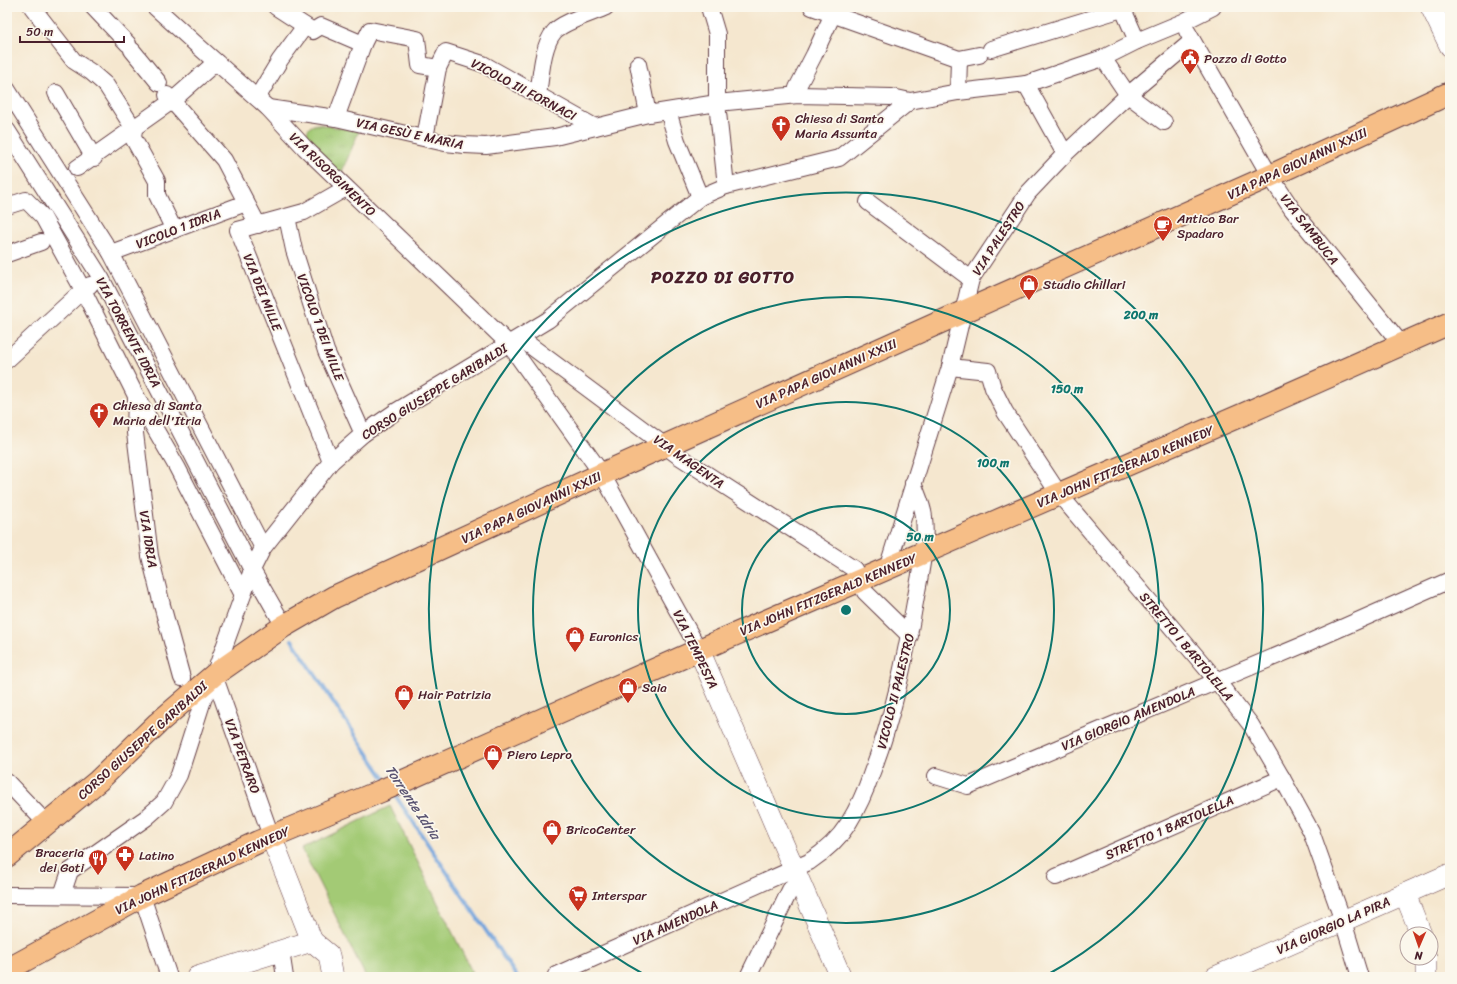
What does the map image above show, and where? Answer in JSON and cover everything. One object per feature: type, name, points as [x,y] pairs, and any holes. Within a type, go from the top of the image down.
[{"type":"main road","name":"VIA PAPA GIOVANNI XXIII","points":[[214,675],[284,626],[334,597],[602,474],[1270,176],[1450,93]]},
{"type":"main road","name":"VIA JOHN FITZGERALD KENNEDY","points":[[7,970],[142,896],[272,836],[404,781],[699,650],[1450,323]]},
{"type":"main road","name":"CORSO GIUSEPPE GARIBALDI","points":[[7,856],[98,781],[158,723],[214,675]]},
{"type":"street","points":[[32,7],[74,61],[91,72],[106,85],[134,128],[133,138],[157,180],[157,195],[174,230]]},
{"type":"street","points":[[93,7],[130,47],[166,93],[224,160],[258,225]]},
{"type":"street","name":"VIA RISORGIMENTO","points":[[155,7],[262,103],[298,142],[346,188],[514,341]]},
{"type":"street","points":[[276,7],[313,31],[321,26],[363,44]]},
{"type":"street","points":[[538,95],[543,60],[549,39],[554,31],[563,25],[606,7]]},
{"type":"street","points":[[709,7],[717,34],[717,103],[726,186]]},
{"type":"street","points":[[812,7],[959,59],[1122,8],[1136,41]]},
{"type":"street","name":"CORSO GIUSEPPE GARIBALDI","points":[[717,103],[798,96],[892,97],[910,100],[958,92],[1026,84],[1103,58],[1136,41],[1183,22],[1213,7]]},
{"type":"street","points":[[1431,7],[1450,46]]},
{"type":"street","points":[[798,96],[797,88],[833,14]]},
{"type":"street","name":"VIA SAMBUCA","points":[[1183,22],[1192,41],[1270,176],[1292,209],[1402,345]]},
{"type":"street","points":[[262,103],[280,60],[305,26]]},
{"type":"street","points":[[336,118],[363,44],[370,30],[417,39],[420,65],[438,68],[424,138]]},
{"type":"street","name":"VIA PALESTRO","points":[[887,569],[950,367],[971,279],[1028,193],[1065,154],[1128,95],[1192,41]]},
{"type":"street","name":"VICOLO III FORNACI","points":[[438,68],[446,52],[483,64],[595,127]]},
{"type":"street","points":[[1103,58],[1128,95],[1164,122]]},
{"type":"street","points":[[958,92],[959,59]]},
{"type":"street","points":[[77,168],[94,158],[134,128],[166,93],[216,62]]},
{"type":"street","points":[[638,64],[648,114]]},
{"type":"street","points":[[1026,84],[1065,154]]},
{"type":"street","name":"VIA TORRENTE IDRIA","points":[[7,89],[111,254],[263,548]]},
{"type":"street","points":[[56,93],[94,158]]},
{"type":"street","name":"CORSO GIUSEPPE GARIBALDI","points":[[214,675],[242,593],[263,548],[331,462],[363,434],[431,390],[548,320],[700,197],[726,186],[839,158],[910,100]]},
{"type":"street","name":"VIA GESÙ E MARIA","points":[[262,103],[424,138],[465,145],[486,146],[556,137],[648,114],[717,103]]},
{"type":"street","points":[[668,111],[677,141],[700,197]]},
{"type":"street","points":[[298,142],[299,133],[304,122],[315,115]]},
{"type":"street","name":"VIA TORRENTE IDRIA","points":[[7,130],[101,278],[252,570],[284,626]]},
{"type":"street","name":"VIA DEI MILLE","points":[[331,462],[238,230],[304,212],[346,188]]},
{"type":"street","points":[[7,206],[26,200],[43,217],[83,290],[136,396],[177,467],[242,593]]},
{"type":"street","points":[[868,202],[971,279]]},
{"type":"street","name":"VICOLO 1 IDRIA","points":[[111,254],[246,203]]},
{"type":"street","name":"VICOLO 1 DEI MILLE","points":[[287,217],[294,250],[326,351],[363,434]]},
{"type":"street","points":[[7,254],[41,242]]},
{"type":"street","points":[[7,360],[83,290],[101,278]]},
{"type":"street","name":"VIA MAGENTA","points":[[514,341],[680,457],[854,569],[865,592],[910,636]]},
{"type":"street","name":"VIA TEMPESTA","points":[[514,341],[602,474],[699,650],[841,977]]},
{"type":"street","name":"STRETTO I BARTOLELLA","points":[[950,367],[988,371],[1005,412],[1060,494],[1218,681],[1251,725],[1311,831],[1343,921],[1360,977]]},
{"type":"street","name":"VIA IDRIA","points":[[136,396],[135,434],[150,556],[182,678]]},
{"type":"street","name":"VICOLO II PALESTRO","points":[[796,874],[809,862],[823,853],[848,825],[868,785],[886,733],[910,636],[924,553],[924,516],[913,483]]},
{"type":"street","name":"VIA GIORGIO AMENDOLA","points":[[936,776],[968,786],[1218,681],[1450,580]]},
{"type":"street","points":[[62,895],[70,871],[146,818],[164,802],[179,775],[203,700],[214,675]]},
{"type":"street","name":"VIA PETRARO","points":[[214,675],[272,836]]},
{"type":"street","name":"STRETTO 1 BARTOLELLA","points":[[1056,877],[1282,778]]},
{"type":"street","points":[[7,782],[46,823]]},
{"type":"street","points":[[272,836],[312,941],[330,955],[333,977]]},
{"type":"street","points":[[748,977],[790,890],[796,874]]},
{"type":"street","name":"VIA AMENDOLA","points":[[557,976],[796,874]]},
{"type":"street","name":"VIA GIORGIO LA PIRA","points":[[1215,977],[1450,874]]},
{"type":"street","points":[[1404,894],[1418,926]]},
{"type":"street","points":[[7,895],[142,896],[169,977]]},
{"type":"street","points":[[197,977],[312,941]]},
{"type":"street","points":[[281,951],[285,977]]},
{"type":"street","points":[[1426,966],[1426,977]]},
{"type":"green space","points":[[317,124],[359,131],[341,174],[322,157],[309,141],[307,134],[309,128]]},
{"type":"green space","points":[[390,806],[472,972],[462,977],[366,977],[302,849]]},
{"type":"waterway","name":"Torrente Idria","points":[[292,640],[386,781]]},
{"type":"waterway","name":"Torrente Idria","points":[[393,792],[517,977]]},
{"type":"place","name":"Pozzo di Gotto","points":[[1190,75]]},
{"type":"place","name":"Chiesa di Santa Maria Assunta","points":[[781,142]]},
{"type":"place","name":"Antico Bar Spadaro","points":[[1163,242]]},
{"type":"place","name":"Studio Chillari","points":[[1029,301]]},
{"type":"place","name":"Chiesa di Santa Maria dell'Itria","points":[[99,429]]},
{"type":"place","name":"Euronics","points":[[575,653]]},
{"type":"place","name":"Saia","points":[[628,704]]},
{"type":"place","name":"Hair Patrizia","points":[[404,711]]},
{"type":"place","name":"Piero Lepro","points":[[493,771]]},
{"type":"place","name":"BricoCenter","points":[[552,846]]},
{"type":"place","name":"Latino","points":[[125,872]]},
{"type":"place","name":"Braceria dei Goti","points":[[98,876]]},
{"type":"place","name":"Interspar","points":[[578,912]]},
{"type":"district","name":"POZZO DI GOTTO","points":[[723,277]]}]
